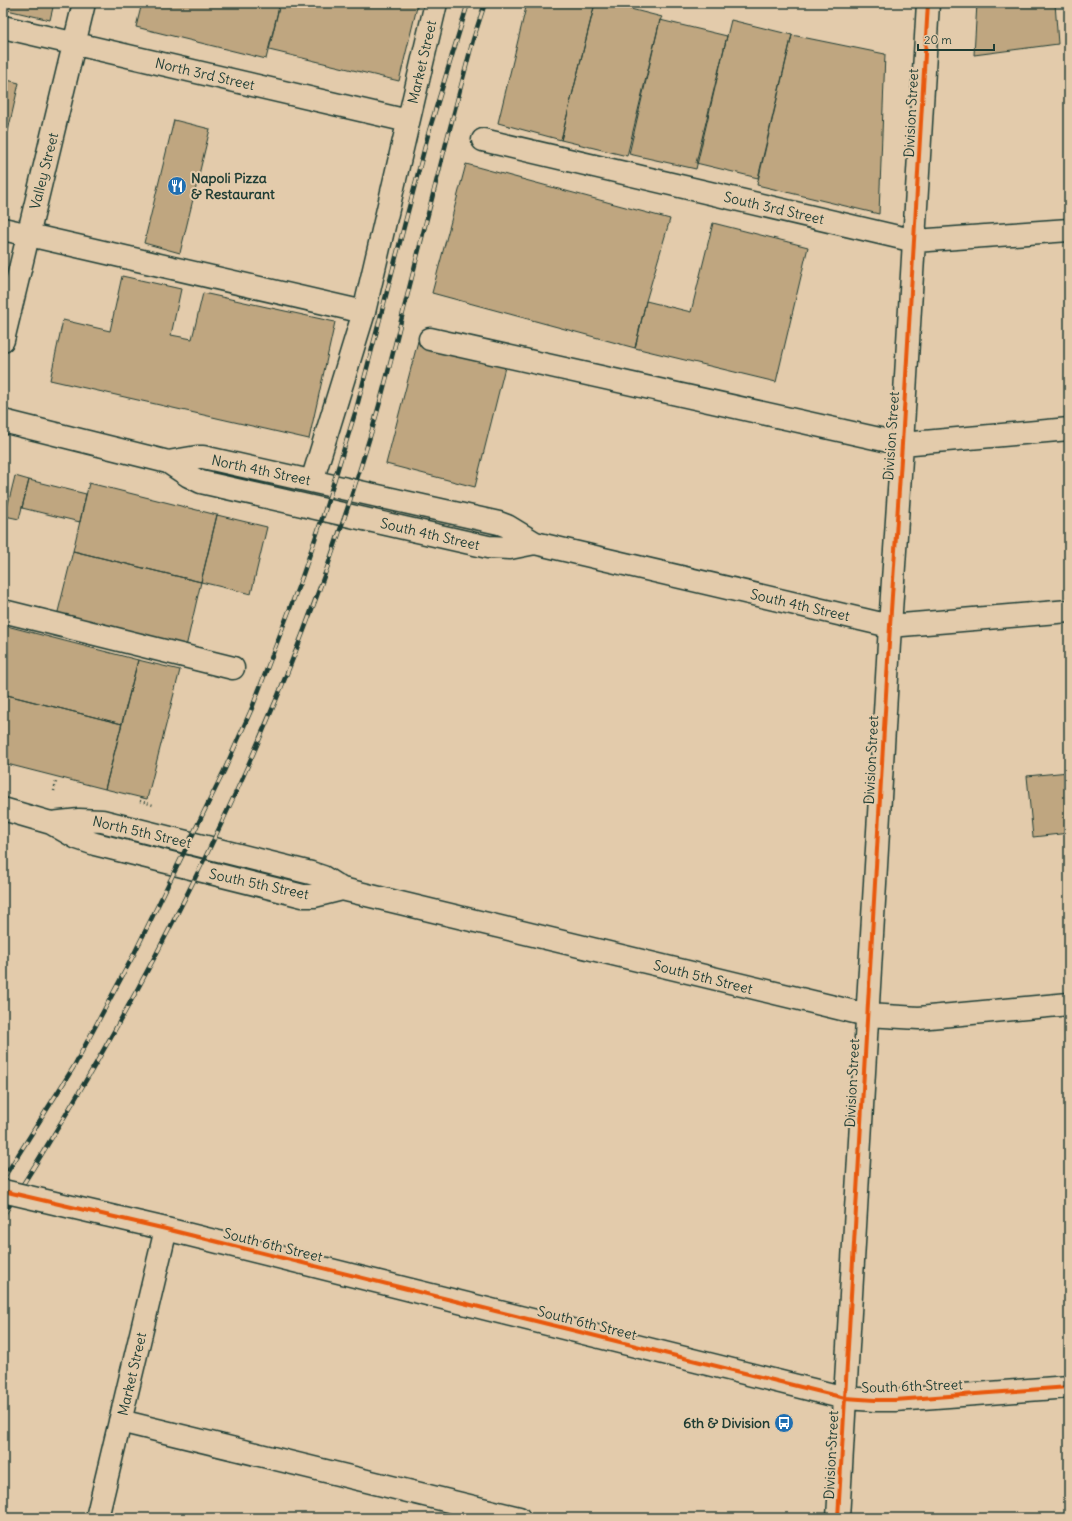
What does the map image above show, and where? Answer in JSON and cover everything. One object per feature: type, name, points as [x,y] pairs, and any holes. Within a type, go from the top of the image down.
[{"type":"street","name":"Valley Street","points":[[3,340],[84,3]]},
{"type":"street","name":"Market Street","points":[[312,481],[364,312],[436,3]]},
{"type":"street","name":"Division Street","points":[[838,1518],[928,3]]},
{"type":"street","name":"North 3rd Street","points":[[3,27],[408,121]]},
{"type":"street","name":"South 3rd Street","points":[[482,140],[914,241],[1069,230]]},
{"type":"street","points":[[3,229],[364,312]]},
{"type":"street","points":[[430,339],[902,444],[1069,429]]},
{"type":"street","name":"North 4th Street","points":[[3,421],[168,462],[201,482],[325,510]]},
{"type":"street","name":"North 4th Street","points":[[168,462],[203,457],[353,490]]},
{"type":"street","name":"South 4th Street","points":[[353,490],[499,523],[535,543],[890,626],[1069,611]]},
{"type":"street","name":"South 4th Street","points":[[325,510],[488,547],[510,548],[535,543]]},
{"type":"street","points":[[3,611],[233,668]]},
{"type":"street","name":"North 5th Street","points":[[3,809],[51,823],[86,842],[177,865]]},
{"type":"street","name":"North 5th Street","points":[[51,823],[83,819],[102,821],[210,847]]},
{"type":"street","name":"South 5th Street","points":[[210,847],[317,874],[342,889],[867,1015],[919,1018],[1069,1004]]},
{"type":"street","name":"South 5th Street","points":[[177,865],[303,896],[314,896],[342,889]]},
{"type":"street","name":"South 6th Street","points":[[3,1191],[166,1229],[845,1398],[895,1400],[1069,1387]]},
{"type":"street","name":"Market Street","points":[[97,1518],[166,1229]]},
{"type":"street","points":[[120,1421],[519,1518]]},
{"type":"path","points":[[54,791],[56,782]]},
{"type":"path","points":[[140,801],[153,805]]},
{"type":"building","points":[[3,3],[54,3],[50,20],[3,9]]},
{"type":"building","points":[[142,3],[280,3],[266,59],[136,27]]},
{"type":"building","points":[[280,3],[418,3],[399,81],[269,50]]},
{"type":"building","points":[[527,3],[595,3],[561,140],[498,123]]},
{"type":"building","points":[[595,3],[607,3],[662,17],[660,20],[627,156],[561,140]]},
{"type":"building","points":[[977,3],[1055,3],[1058,44],[974,55]]},
{"type":"building","points":[[660,20],[727,36],[696,169],[629,154]]},
{"type":"building","points":[[731,20],[792,35],[758,178],[696,163]]},
{"type":"building","points":[[792,35],[885,54],[879,214],[757,185]]},
{"type":"building","points":[[3,79],[19,83],[3,153]]},
{"type":"building","name":"Napoli Pizza & Restaurant","points":[[174,120],[210,129],[180,253],[144,243]]},
{"type":"building","points":[[466,164],[670,219],[646,301],[635,348],[432,293]]},
{"type":"building","points":[[713,223],[808,247],[776,382],[635,348],[646,301],[691,312]]},
{"type":"building","points":[[122,276],[181,289],[171,335],[192,339],[203,293],[335,322],[309,439],[50,380],[63,320],[110,331]]},
{"type":"building","points":[[418,341],[506,363],[475,487],[386,464]]},
{"type":"building","points":[[15,476],[29,480],[19,519],[5,516]]},
{"type":"building","points":[[29,480],[86,494],[80,522],[22,508]]},
{"type":"building","points":[[89,483],[217,515],[201,582],[73,551]]},
{"type":"building","points":[[217,515],[267,527],[251,594],[201,582]]},
{"type":"building","points":[[73,551],[201,582],[186,647],[57,616]]},
{"type":"building","points":[[3,625],[138,660],[122,724],[3,694]]},
{"type":"building","points":[[138,660],[180,670],[147,799],[105,789]]},
{"type":"building","points":[[3,694],[122,724],[105,789],[3,763]]},
{"type":"building","points":[[1069,772],[1069,833],[1033,837],[1027,776]]},
{"type":"railway","points":[[3,1179],[73,1068],[133,956],[224,771],[252,708],[302,577],[325,510],[356,410],[429,131],[468,3]]},
{"type":"railway","points":[[3,1216],[60,1125],[165,938],[257,745],[298,646],[335,545],[375,422],[473,40],[485,3]]},
{"type":"cycle path","points":[[838,1518],[928,3]]},
{"type":"cycle path","points":[[3,1191],[166,1229],[845,1398],[895,1400],[1069,1387]]},
{"type":"place","name":"Napoli Pizza & Restaurant","points":[[177,186]]},
{"type":"place","name":"6th & Division","points":[[784,1423]]}]
